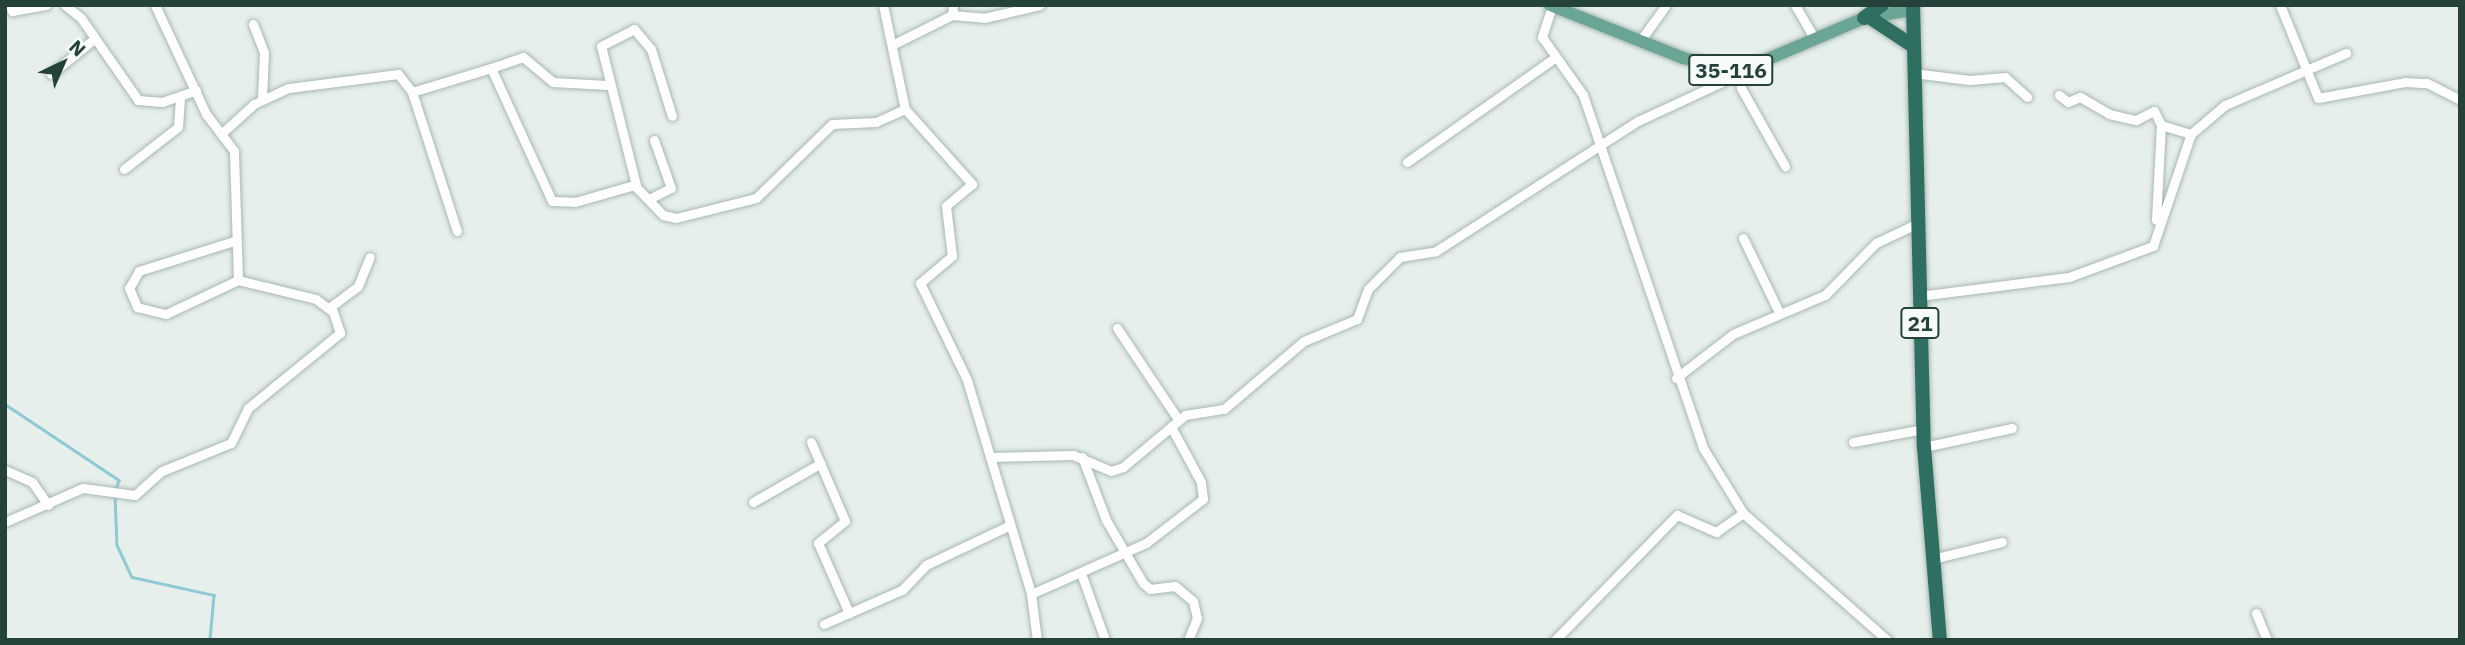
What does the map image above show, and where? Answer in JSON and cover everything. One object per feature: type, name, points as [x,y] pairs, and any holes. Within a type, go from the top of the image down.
[{"type":"highway","points":[[1882,5],[1867,17],[1910,44]]},
{"type":"highway","name":"21","points":[[1912,8],[1910,44],[1923,429],[1940,640]]},
{"type":"main road","name":"35-116","points":[[1551,6],[1723,70],[1740,71],[1813,36],[1867,17],[1912,8]]},
{"type":"street","points":[[9,10],[46,5]]},
{"type":"street","points":[[65,5],[94,39],[138,100],[150,104],[196,90]]},
{"type":"street","points":[[155,5],[196,90],[235,156],[234,241],[239,280]]},
{"type":"street","points":[[883,5],[882,23],[894,44],[905,109],[972,184],[946,206],[952,257],[920,283],[950,335],[990,457],[1006,527],[1031,594],[1037,640]]},
{"type":"street","points":[[894,44],[953,10],[984,18],[1040,5]]},
{"type":"street","points":[[1640,41],[1666,5]]},
{"type":"street","points":[[1795,5],[1813,36]]},
{"type":"street","points":[[2280,5],[2318,98],[2405,82],[2427,83],[2460,100]]},
{"type":"street","points":[[1551,6],[1542,37],[1583,95],[1676,378],[1703,448],[1743,513],[1887,640]]},
{"type":"street","points":[[253,24],[264,53],[262,99]]},
{"type":"street","points":[[672,116],[651,48],[634,29],[601,46],[607,85],[636,185],[668,218],[745,203],[832,124],[876,122],[905,109]]},
{"type":"street","points":[[51,74],[94,39]]},
{"type":"street","points":[[2153,246],[2191,134],[2225,105],[2346,53]]},
{"type":"street","points":[[412,92],[523,57],[553,82],[607,85]]},
{"type":"street","points":[[1407,162],[1556,57]]},
{"type":"street","points":[[491,68],[529,161],[556,204],[636,185]]},
{"type":"street","points":[[990,457],[1082,457],[1116,470],[1178,419],[1224,409],[1243,397],[1304,341],[1357,319],[1368,289],[1401,257],[1436,251],[1600,144],[1724,81],[1723,70]]},
{"type":"street","points":[[1740,71],[1741,88],[1785,166]]},
{"type":"street","points":[[1911,73],[1970,80],[2005,77],[2027,97]]},
{"type":"street","points":[[222,133],[262,99],[301,86],[398,74],[412,92],[457,231]]},
{"type":"street","points":[[2059,95],[2068,102],[2080,97],[2109,114],[2136,120],[2154,111],[2161,125],[2153,246]]},
{"type":"street","points":[[124,169],[178,127],[180,96]]},
{"type":"street","points":[[2161,125],[2191,134]]},
{"type":"street","points":[[651,198],[671,188],[654,140]]},
{"type":"street","points":[[1676,378],[1733,334],[1779,312],[1825,295],[1876,243],[1916,224]]},
{"type":"street","points":[[1743,238],[1779,312]]},
{"type":"street","points":[[5,522],[83,488],[121,497],[231,443],[248,408],[339,336],[329,308],[305,295],[239,280],[166,314],[138,307],[129,288],[139,271],[234,241]]},
{"type":"street","points":[[1919,296],[2069,277],[2153,246]]},
{"type":"street","points":[[329,308],[358,286],[370,257]]},
{"type":"street","points":[[1117,328],[1178,419]]},
{"type":"street","points":[[1031,594],[1082,576],[1123,551],[1159,535],[1203,499],[1201,482],[1171,427]]},
{"type":"street","points":[[1924,447],[2012,428]]},
{"type":"street","points":[[1853,442],[1923,429]]},
{"type":"street","points":[[811,442],[845,521],[818,543],[849,613]]},
{"type":"street","points":[[1082,457],[1123,551],[1150,590],[1175,586],[1194,601],[1197,618],[1188,640]]},
{"type":"street","points":[[753,502],[821,463]]},
{"type":"street","points":[[5,470],[32,482],[48,505]]},
{"type":"street","points":[[1555,640],[1677,515],[1716,532],[1743,513]]},
{"type":"street","points":[[824,624],[902,590],[926,565],[1006,527]]},
{"type":"street","points":[[1933,559],[2002,542]]},
{"type":"street","points":[[1082,576],[1105,640]]},
{"type":"street","points":[[2256,613],[2267,640]]},
{"type":"waterway","points":[[5,404],[119,480],[116,490]]},
{"type":"waterway","points":[[115,496],[117,545],[132,577],[214,595],[210,640]]}]
